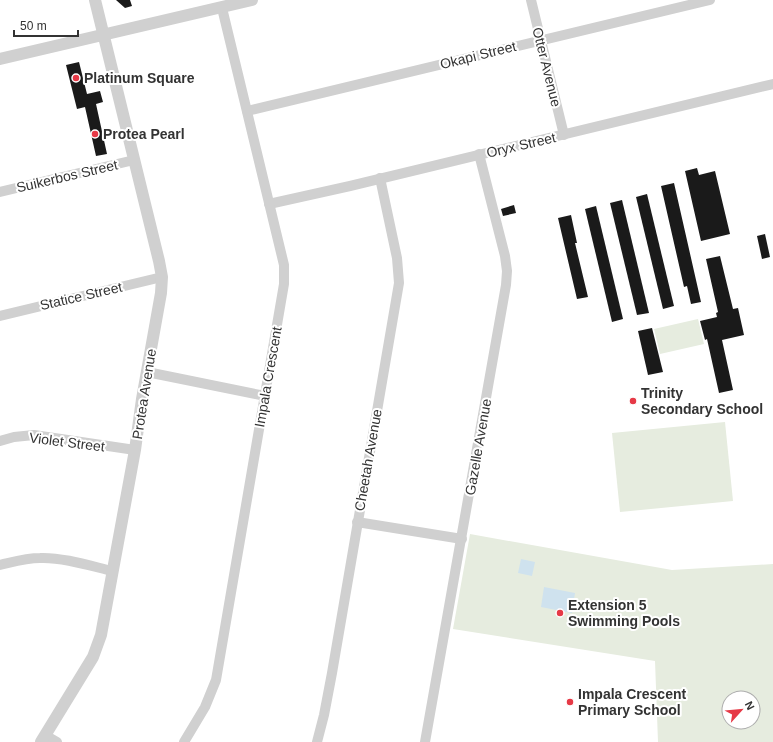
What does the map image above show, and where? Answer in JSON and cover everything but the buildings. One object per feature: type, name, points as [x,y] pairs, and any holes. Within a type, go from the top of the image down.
[{"type":"street","name":"Protea Avenue","points":[[43,738],[96,650],[105,617],[161,293],[162,277],[95,0]]},
{"type":"street","points":[[0,59],[252,0]]},
{"type":"street","name":"Otter Avenue","points":[[531,0],[564,135]]},
{"type":"street","name":"Okapi Street","points":[[247,111],[710,0]]},
{"type":"street","name":"Impala Crescent","points":[[184,742],[205,707],[216,680],[277,328],[284,274],[284,265],[222,8]]},
{"type":"street","name":"Oryx Street","points":[[269,204],[564,135],[773,84]]},
{"type":"street","name":"Gazelle Avenue","points":[[426,742],[506,285],[507,271],[505,256],[480,154]]},
{"type":"street","name":"Suikerbos Street","points":[[0,192],[134,160]]},
{"type":"street","name":"Cheetah Avenue","points":[[317,742],[332,673],[399,283],[397,258],[380,178]]},
{"type":"street","name":"Statice Street","points":[[0,316],[162,277]]},
{"type":"street","points":[[147,372],[265,396]]},
{"type":"street","name":"Violet Street","points":[[0,440],[34,435],[135,450]]},
{"type":"street","points":[[357,522],[462,539]]},
{"type":"street","points":[[0,565],[20,560],[45,558],[83,564],[112,571]]},
{"type":"street","points":[[43,738],[57,742]]},
{"type":"shaded area","points":[[698,319],[704,344],[660,354],[654,329]]},
{"type":"shaded area","points":[[725,422],[733,501],[620,512],[612,433]]},
{"type":"shaded area","points":[[470,534],[672,570],[773,564],[773,742],[658,742],[655,661],[453,629]]},
{"type":"water","points":[[521,559],[535,562],[532,576],[518,573]]},
{"type":"water","points":[[544,587],[575,593],[572,613],[541,607]]},
{"type":"place","name":"Platinum Square","points":[[76,78]]},
{"type":"place","name":"Protea Pearl","points":[[95,134]]},
{"type":"place","name":"Trinity Secondary School","points":[[633,401]]},
{"type":"place","name":"Extension 5 Swimming Pools","points":[[560,613]]},
{"type":"place","name":"Impala Crescent Primary School","points":[[570,702]]}]
